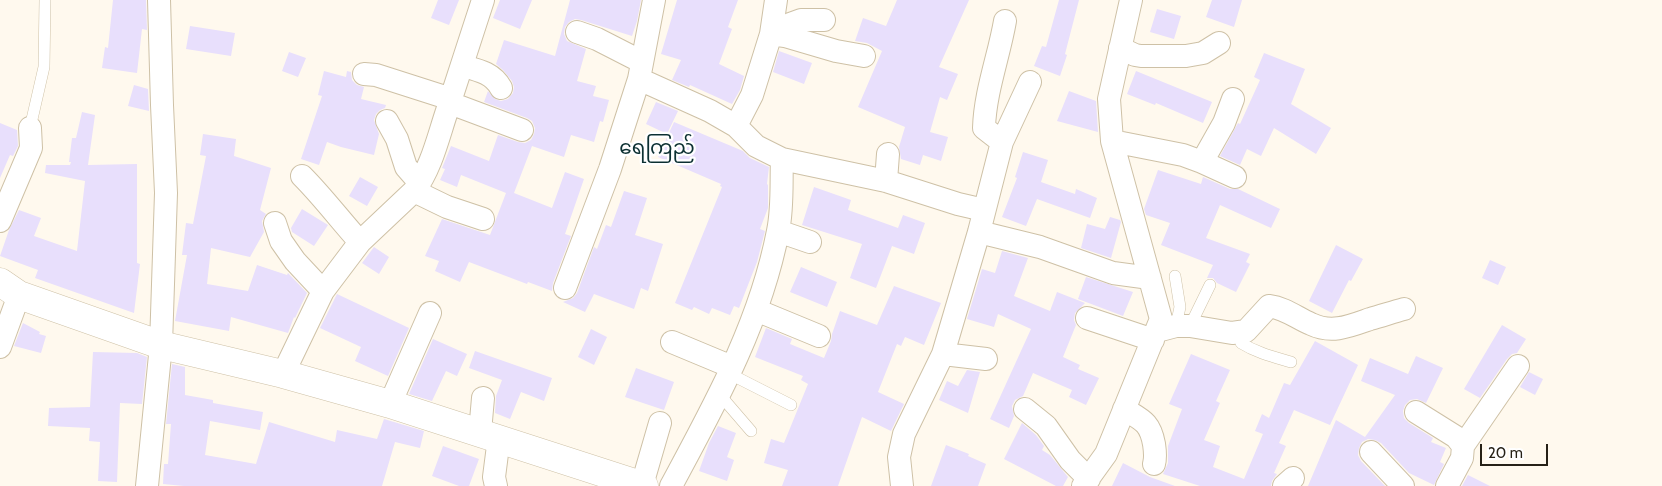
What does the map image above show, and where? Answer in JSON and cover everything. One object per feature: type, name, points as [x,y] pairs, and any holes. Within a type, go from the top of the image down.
[{"type":"street","points":[[147,486],[161,345],[166,192],[159,0]]},
{"type":"street","points":[[283,374],[323,291],[360,242],[417,187],[435,147],[483,0]]},
{"type":"street","points":[[565,288],[610,169],[641,70],[654,0]]},
{"type":"street","points":[[776,0],[778,35]]},
{"type":"street","points":[[1131,0],[1109,100],[1112,141],[1161,318],[1169,331]]},
{"type":"street","points":[[736,126],[752,95],[778,35],[790,24],[801,20],[824,20]]},
{"type":"street","points":[[1002,142],[984,128],[984,114],[993,71],[1001,47],[1005,21]]},
{"type":"street","points":[[577,32],[597,39],[641,70],[736,126],[756,146],[782,159],[886,181],[958,204],[984,210]]},
{"type":"street","points":[[778,35],[836,51],[864,56]]},
{"type":"street","points":[[1120,48],[1135,56],[1186,56],[1203,54],[1219,43]]},
{"type":"street","points":[[463,66],[484,72],[497,81],[501,88]]},
{"type":"street","points":[[364,74],[376,75],[450,101],[522,130]]},
{"type":"street","points":[[902,486],[899,457],[904,434],[943,354],[979,232],[1002,142],[1030,82]]},
{"type":"street","points":[[1188,163],[1224,123],[1233,99]]},
{"type":"street","points":[[387,121],[397,139],[406,167],[417,187],[447,207],[483,219]]},
{"type":"street","points":[[0,221],[31,148],[30,128]]},
{"type":"street","points":[[1112,141],[1235,177]]},
{"type":"street","points":[[886,181],[888,154]]},
{"type":"street","points":[[671,486],[720,395],[748,335],[778,231],[782,199],[782,159]]},
{"type":"street","points":[[302,176],[320,194],[343,224],[360,242]]},
{"type":"street","points":[[275,223],[281,241],[295,261],[323,291]]},
{"type":"street","points":[[778,231],[810,242]]},
{"type":"street","points":[[979,232],[1040,248],[1112,273],[1150,278]]},
{"type":"street","points":[[0,347],[10,289],[161,345],[283,374],[390,404],[643,486],[660,423]]},
{"type":"street","points":[[1087,318],[1169,331],[1232,333],[1246,331],[1269,306],[1279,308],[1312,325],[1336,330],[1404,309]]},
{"type":"street","points":[[756,310],[819,336]]},
{"type":"street","points":[[390,404],[430,313]]},
{"type":"street","points":[[1025,409],[1046,426],[1086,482],[1106,454],[1124,409],[1169,331]]},
{"type":"street","points":[[672,342],[731,370]]},
{"type":"street","points":[[943,354],[986,359]]},
{"type":"street","points":[[1447,486],[1462,458],[1463,446],[1518,366]]},
{"type":"street","points":[[483,398],[496,486]]},
{"type":"street","points":[[1124,409],[1143,420],[1152,432],[1156,458],[1154,464]]},
{"type":"street","points":[[1416,412],[1456,437],[1463,446]]},
{"type":"street","points":[[1371,452],[1403,486]]},
{"type":"lane","points":[[30,128],[44,67],[45,0]]},
{"type":"lane","points":[[1169,331],[1180,307],[1175,276]]},
{"type":"lane","points":[[1169,331],[1210,285]]},
{"type":"lane","points":[[1239,332],[1241,343],[1249,348],[1264,355],[1291,362]]},
{"type":"lane","points":[[731,370],[791,405]]},
{"type":"lane","points":[[720,395],[752,431]]},
{"type":"building","points":[[113,0],[146,0],[147,30],[142,29],[137,73],[102,68],[105,47],[108,48]]},
{"type":"building","points":[[438,0],[459,0],[449,25],[431,18]]},
{"type":"building","points":[[500,0],[532,0],[520,29],[493,18]]},
{"type":"building","points":[[570,0],[641,0],[632,36],[575,19],[565,27],[564,34],[567,41],[586,49],[577,81],[596,86],[593,96],[609,100],[603,122],[600,121],[594,142],[571,135],[564,157],[532,146],[514,193],[552,208],[565,172],[584,179],[565,234],[571,236],[553,283],[552,291],[528,282],[527,284],[469,262],[460,282],[435,271],[439,261],[425,256],[442,219],[490,235],[506,193],[461,175],[457,187],[440,180],[445,169],[442,168],[451,146],[489,161],[498,135],[518,142],[525,143],[531,140],[535,128],[532,121],[484,102],[488,91],[495,99],[501,101],[508,99],[513,93],[512,81],[496,64],[504,40],[555,56]]},
{"type":"building","points":[[677,0],[738,0],[728,27],[732,29],[719,64],[744,76],[740,90],[732,104],[690,85],[689,87],[672,80],[681,60],[661,54]]},
{"type":"building","points":[[897,0],[969,0],[939,67],[958,74],[947,100],[940,97],[930,132],[948,137],[941,161],[923,155],[920,165],[901,159],[899,147],[905,127],[858,107],[882,51],[867,43],[855,41],[863,18],[886,26]]},
{"type":"building","points":[[1059,0],[1079,0],[1065,54],[1067,55],[1060,76],[1034,66],[1042,46],[1046,47]]},
{"type":"building","points":[[1212,0],[1242,0],[1234,27],[1206,17]]},
{"type":"building","points":[[1157,9],[1181,16],[1174,39],[1150,32]]},
{"type":"building","points":[[190,26],[235,33],[231,56],[186,49]]},
{"type":"building","points":[[779,51],[812,63],[804,84],[773,72]]},
{"type":"building","points":[[289,52],[306,58],[298,77],[282,71]]},
{"type":"building","points":[[1264,53],[1305,69],[1291,104],[1331,128],[1316,154],[1274,128],[1261,156],[1247,149],[1240,165],[1220,156],[1238,123],[1240,124],[1260,80],[1254,77]]},
{"type":"building","points":[[324,71],[346,77],[347,71],[351,72],[352,80],[357,85],[364,87],[361,99],[386,105],[385,108],[376,114],[374,120],[379,134],[374,155],[327,142],[319,165],[301,159],[322,96],[318,95]]},
{"type":"building","points":[[1136,71],[1212,102],[1203,123],[1156,103],[1155,105],[1127,94]]},
{"type":"building","points":[[134,85],[148,89],[149,111],[128,106]]},
{"type":"building","points":[[1069,91],[1096,101],[1098,132],[1057,121]]},
{"type":"building","points":[[656,102],[678,111],[667,134],[646,124]]},
{"type":"building","points":[[82,112],[95,115],[88,165],[137,164],[137,263],[140,264],[134,313],[35,278],[38,270],[0,256],[9,230],[19,210],[41,218],[34,236],[77,251],[85,181],[45,173],[46,165],[70,165],[72,138],[76,138]]},
{"type":"building","points":[[674,122],[743,151],[750,158],[769,167],[767,184],[768,208],[760,229],[765,231],[757,262],[739,308],[734,306],[730,315],[712,308],[709,314],[694,307],[692,310],[675,303],[722,187],[720,186],[721,184],[658,157]]},
{"type":"building","points":[[0,123],[17,130],[18,146],[13,156],[10,155],[0,178]]},
{"type":"building","points":[[203,134],[236,139],[234,156],[271,168],[260,210],[266,214],[262,221],[264,232],[250,257],[211,248],[207,284],[248,291],[257,265],[287,275],[288,273],[307,293],[288,333],[231,317],[229,331],[175,321],[187,255],[182,255],[186,223],[193,224],[206,156],[200,155]]},
{"type":"building","points":[[1023,152],[1048,160],[1041,182],[1075,194],[1076,189],[1097,198],[1090,218],[1037,199],[1026,226],[1002,217],[1017,178],[1015,177]]},
{"type":"building","points":[[1158,170],[1201,184],[1203,177],[1230,189],[1238,189],[1280,209],[1271,228],[1220,205],[1206,238],[1250,254],[1246,262],[1250,264],[1236,292],[1217,283],[1213,278],[1207,278],[1213,265],[1161,245],[1170,223],[1146,215],[1144,209]]},
{"type":"building","points":[[360,177],[378,187],[367,206],[349,196]]},
{"type":"building","points":[[814,187],[851,200],[848,210],[898,228],[903,215],[925,223],[914,254],[892,246],[876,288],[850,278],[862,244],[802,225]]},
{"type":"building","points":[[624,191],[647,198],[635,235],[663,244],[648,291],[641,288],[634,309],[594,294],[585,312],[563,302],[573,298],[577,293],[594,247],[597,249],[606,225],[611,227]]},
{"type":"building","points":[[302,209],[328,225],[314,246],[292,232],[291,228]]},
{"type":"building","points":[[1110,217],[1121,222],[1111,258],[1081,248],[1087,224],[1105,229]]},
{"type":"building","points":[[1336,245],[1363,259],[1351,281],[1349,280],[1332,313],[1309,301]]},
{"type":"building","points":[[374,247],[389,257],[379,274],[362,263]]},
{"type":"building","points":[[1002,251],[1028,258],[1014,296],[1050,311],[1057,292],[1085,303],[1075,313],[1074,320],[1076,325],[1063,357],[1080,365],[1078,369],[1099,378],[1086,405],[1069,397],[1072,390],[1033,373],[1023,396],[1015,400],[1012,406],[1014,416],[1009,428],[990,419],[1031,329],[998,314],[994,327],[967,319],[982,269],[995,273]]},
{"type":"building","points":[[1490,260],[1506,267],[1498,285],[1482,278]]},
{"type":"building","points":[[801,267],[837,282],[827,307],[790,292]]},
{"type":"building","points":[[1086,277],[1133,292],[1123,316],[1078,299]]},
{"type":"building","points":[[894,286],[941,303],[924,345],[905,337],[901,346],[897,344],[878,392],[904,404],[891,431],[862,417],[838,486],[782,486],[788,470],[764,463],[771,439],[784,443],[808,384],[801,380],[803,376],[755,357],[766,328],[792,339],[790,344],[824,358],[840,311],[877,325]]},
{"type":"building","points":[[337,294],[409,328],[388,376],[355,361],[361,347],[320,328]]},
{"type":"building","points":[[23,323],[40,332],[39,334],[46,336],[41,353],[14,346]]},
{"type":"building","points":[[1502,325],[1526,339],[1517,353],[1512,354],[1507,359],[1480,398],[1464,389]]},
{"type":"building","points":[[591,329],[607,337],[594,365],[578,357]]},
{"type":"building","points":[[433,339],[467,354],[457,376],[446,371],[432,401],[409,394]]},
{"type":"building","points":[[1315,341],[1358,365],[1330,425],[1294,410],[1279,443],[1286,446],[1274,473],[1277,474],[1271,486],[1200,486],[1163,474],[1168,463],[1168,446],[1182,409],[1169,404],[1191,354],[1230,370],[1216,401],[1220,403],[1204,440],[1220,446],[1213,467],[1244,479],[1263,434],[1255,431],[1262,414],[1269,418],[1284,383],[1290,385]]},
{"type":"building","points":[[475,351],[552,378],[544,401],[521,392],[510,419],[495,413],[496,396],[502,380],[469,368]]},
{"type":"building","points":[[93,352],[137,353],[147,357],[142,404],[120,403],[117,482],[98,481],[100,442],[89,441],[90,428],[48,426],[49,408],[90,407]]},
{"type":"building","points":[[1416,356],[1443,368],[1426,403],[1417,399],[1410,400],[1405,405],[1403,411],[1404,418],[1409,423],[1433,438],[1431,442],[1446,448],[1440,462],[1444,464],[1434,485],[1409,473],[1381,443],[1368,439],[1362,442],[1358,455],[1361,461],[1385,486],[1308,486],[1336,420],[1365,437],[1395,395],[1361,381],[1370,358],[1408,374]]},
{"type":"building","points":[[172,364],[185,367],[185,395],[213,400],[213,403],[263,412],[260,430],[210,421],[205,455],[256,464],[269,422],[335,442],[337,430],[377,439],[384,419],[424,431],[420,448],[395,442],[382,486],[184,486],[163,484],[164,464],[168,464],[171,424],[166,424]]},
{"type":"building","points":[[636,368],[674,382],[664,410],[625,397]]},
{"type":"building","points":[[967,370],[980,372],[968,413],[939,400],[947,381],[958,386]]},
{"type":"building","points":[[1529,372],[1543,379],[1535,395],[1520,387]]},
{"type":"building","points":[[1022,423],[1036,435],[1044,446],[1042,450],[1050,455],[1068,477],[1063,486],[1056,486],[1004,459]]},
{"type":"building","points":[[718,426],[736,433],[727,457],[734,460],[727,481],[699,471],[709,443]]},
{"type":"building","points":[[946,445],[969,454],[968,456],[986,464],[978,486],[931,486]]},
{"type":"building","points":[[443,446],[479,459],[469,486],[459,486],[432,476]]},
{"type":"building","points":[[1123,463],[1150,477],[1175,486],[1112,486]]},
{"type":"building","points":[[1468,475],[1490,486],[1462,486]]},
{"type":"district","name":"ရေကြည်","points":[[657,148]]}]
